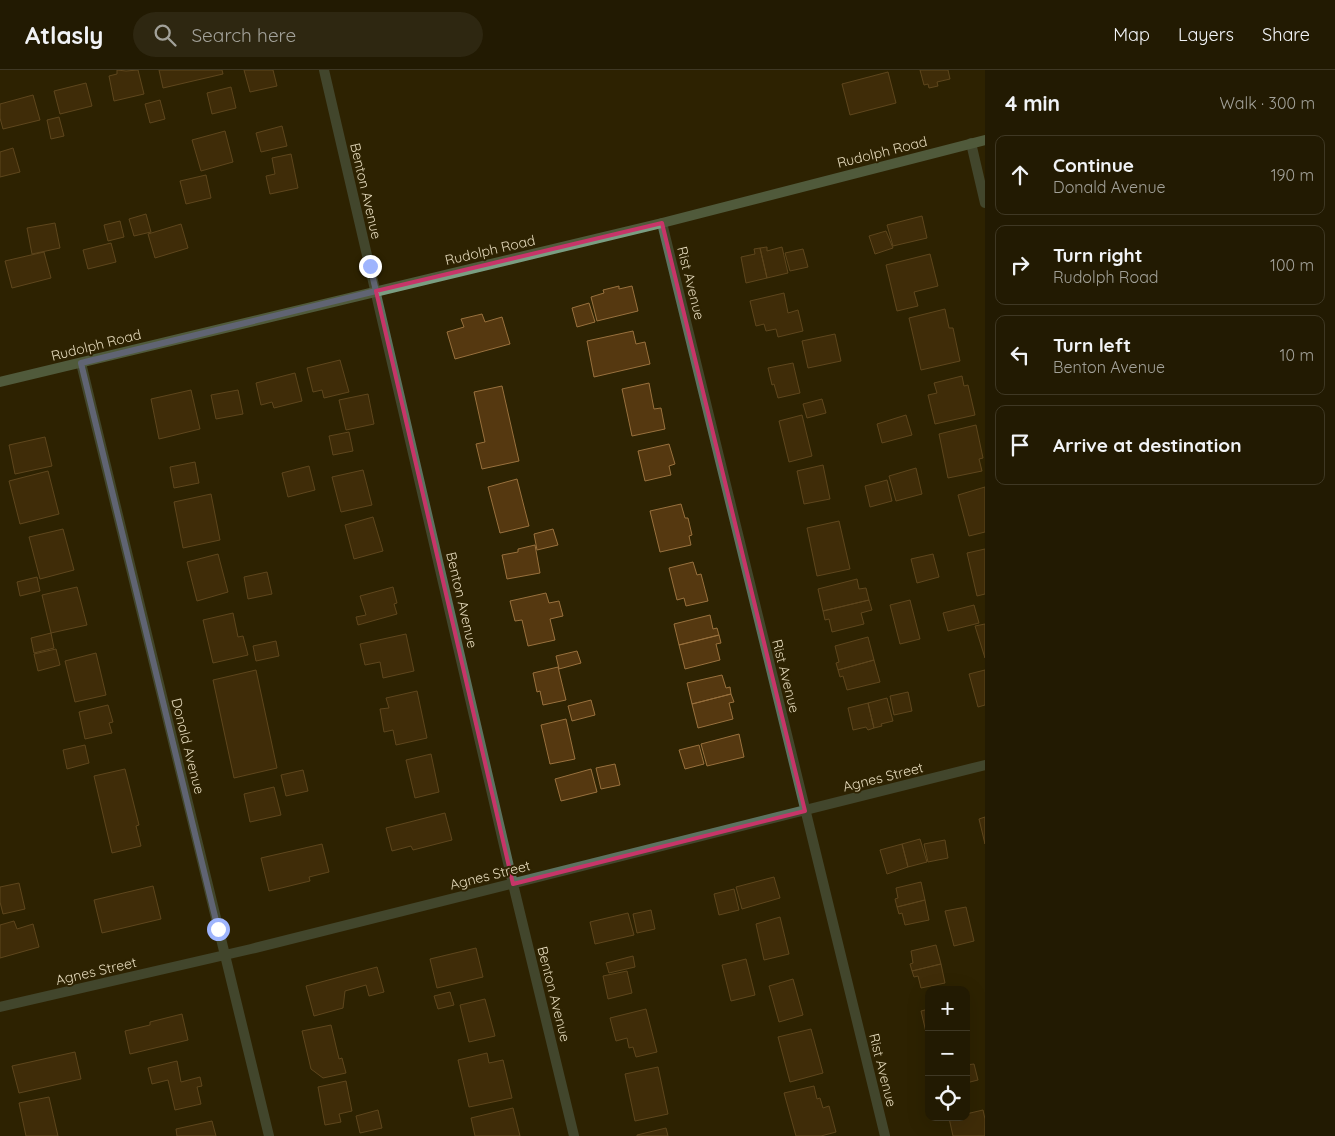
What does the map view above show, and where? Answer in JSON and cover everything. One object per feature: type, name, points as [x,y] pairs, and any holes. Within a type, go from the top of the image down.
[{"type":"street","name":"Benton Avenue","points":[[324,70],[513,884],[574,1136]]},
{"type":"street","name":"Rudolph Road","points":[[0,382],[662,223],[985,140]]},
{"type":"street","points":[[971,143],[985,203]]},
{"type":"street","name":"Rist Avenue","points":[[662,223],[885,1136]]},
{"type":"street","name":"Donald Avenue","points":[[81,363],[269,1136]]},
{"type":"street","name":"Agnes Street","points":[[0,1007],[225,955],[985,765]]},
{"type":"highlighted area","points":[[662,223],[805,811],[513,884],[376,291]]},
{"type":"building","points":[[117,70],[138,70],[144,94],[114,101],[109,76],[117,74]]},
{"type":"building","points":[[159,70],[222,70],[223,74],[163,88]]},
{"type":"building","points":[[244,70],[273,70],[277,86],[250,92]]},
{"type":"building","points":[[920,70],[948,70],[950,79],[937,82],[938,86],[929,88],[928,84],[924,85]]},
{"type":"building","points":[[888,72],[896,103],[850,115],[842,84]]},
{"type":"building","points":[[86,83],[92,106],[60,114],[54,91]]},
{"type":"building","points":[[231,87],[236,108],[212,114],[207,93]]},
{"type":"building","points":[[33,95],[40,120],[3,129],[0,118],[0,104]]},
{"type":"building","points":[[160,100],[165,119],[150,123],[145,104]]},
{"type":"building","points":[[59,117],[64,136],[51,139],[47,120]]},
{"type":"building","points":[[282,126],[287,146],[261,152],[256,133]]},
{"type":"building","points":[[225,131],[233,162],[201,171],[192,140]]},
{"type":"building","points":[[13,148],[20,172],[0,177],[0,152]]},
{"type":"building","points":[[291,154],[298,188],[270,194],[266,176],[275,174],[272,158]]},
{"type":"building","points":[[206,175],[211,198],[186,204],[180,181]]},
{"type":"building","points":[[146,214],[151,232],[134,236],[129,219]]},
{"type":"building","points":[[922,216],[927,238],[893,246],[887,225]]},
{"type":"building","points":[[120,221],[124,237],[108,241],[104,225]]},
{"type":"building","points":[[55,223],[60,248],[32,254],[27,228]]},
{"type":"building","points":[[181,224],[188,248],[155,258],[148,234]]},
{"type":"building","points":[[886,231],[893,248],[875,254],[869,236]]},
{"type":"building","points":[[111,243],[116,262],[88,269],[83,250]]},
{"type":"building","points":[[767,247],[767,251],[782,247],[788,273],[767,278],[760,248]]},
{"type":"building","points":[[760,248],[767,278],[746,283],[741,257],[755,254],[754,249]]},
{"type":"building","points":[[803,249],[808,267],[790,271],[785,253]]},
{"type":"building","points":[[44,252],[51,278],[12,288],[5,261]]},
{"type":"building","points":[[930,254],[938,286],[914,292],[918,306],[897,311],[886,265]]},
{"type":"building","points":[[619,286],[619,289],[632,286],[638,311],[597,321],[591,297],[604,293],[603,290]]},
{"type":"building","points":[[784,293],[788,313],[798,310],[803,331],[778,337],[776,329],[766,331],[764,324],[756,326],[750,301]]},
{"type":"building","points":[[589,303],[595,322],[577,327],[572,308]]},
{"type":"building","points":[[945,309],[949,328],[953,328],[960,361],[921,370],[909,318]]},
{"type":"building","points":[[482,314],[485,322],[502,317],[510,344],[455,359],[447,332],[464,327],[461,319]]},
{"type":"building","points":[[633,331],[636,344],[645,342],[650,364],[594,377],[587,341]]},
{"type":"building","points":[[835,334],[841,361],[808,368],[802,341]]},
{"type":"building","points":[[340,360],[349,392],[324,398],[322,390],[313,392],[307,368]]},
{"type":"building","points":[[793,363],[800,393],[778,398],[774,384],[772,385],[768,368]]},
{"type":"building","points":[[295,373],[302,401],[274,408],[272,402],[261,405],[256,383]]},
{"type":"building","points":[[962,376],[964,386],[968,385],[975,415],[935,424],[928,395],[937,393],[934,383]]},
{"type":"building","points":[[649,383],[654,409],[661,408],[665,429],[632,436],[622,389]]},
{"type":"building","points":[[502,386],[519,461],[482,469],[476,444],[485,442],[474,392]]},
{"type":"building","points":[[191,390],[200,429],[159,439],[151,399]]},
{"type":"building","points":[[238,390],[243,414],[216,419],[211,395]]},
{"type":"building","points":[[368,394],[374,424],[346,430],[339,400]]},
{"type":"building","points":[[822,399],[826,413],[807,418],[803,404]]},
{"type":"building","points":[[802,415],[812,456],[789,462],[779,421]]},
{"type":"building","points":[[906,415],[912,435],[882,443],[877,424]]},
{"type":"building","points":[[976,425],[983,458],[979,459],[982,471],[948,478],[939,434]]},
{"type":"building","points":[[349,432],[353,451],[333,455],[329,436]]},
{"type":"building","points":[[45,437],[52,466],[15,474],[9,445]]},
{"type":"building","points":[[669,444],[675,464],[669,466],[671,475],[645,481],[638,451]]},
{"type":"building","points":[[195,462],[199,483],[174,488],[170,467]]},
{"type":"building","points":[[823,465],[830,499],[804,504],[797,471]]},
{"type":"building","points":[[309,466],[315,490],[288,497],[282,473]]},
{"type":"building","points":[[916,468],[922,494],[896,501],[889,476]]},
{"type":"building","points":[[363,470],[372,505],[341,512],[332,477]]},
{"type":"building","points":[[48,471],[59,514],[20,524],[9,481]]},
{"type":"building","points":[[517,479],[529,526],[500,533],[488,487]]},
{"type":"building","points":[[887,480],[892,501],[870,507],[865,486]]},
{"type":"building","points":[[985,487],[985,532],[969,536],[958,495]]},
{"type":"building","points":[[211,494],[220,540],[183,548],[174,502]]},
{"type":"building","points":[[681,504],[685,518],[688,518],[692,535],[689,536],[691,545],[660,552],[650,511]]},
{"type":"building","points":[[373,517],[383,551],[354,559],[345,525]]},
{"type":"building","points":[[839,521],[850,569],[817,576],[807,528]]},
{"type":"building","points":[[63,529],[74,570],[40,579],[29,537]]},
{"type":"building","points":[[553,529],[558,545],[537,550],[534,534]]},
{"type":"building","points":[[535,545],[540,573],[507,579],[502,555],[518,552],[518,549]]},
{"type":"building","points":[[985,549],[985,594],[977,596],[967,553]]},
{"type":"building","points":[[218,554],[228,592],[197,601],[187,562]]},
{"type":"building","points":[[933,554],[939,577],[917,583],[911,559]]},
{"type":"building","points":[[693,562],[697,575],[701,574],[708,601],[686,606],[684,598],[677,600],[669,568]]},
{"type":"building","points":[[267,572],[272,594],[248,599],[244,577]]},
{"type":"building","points":[[37,577],[40,591],[20,596],[17,582]]},
{"type":"building","points":[[857,579],[859,589],[866,588],[869,600],[823,611],[818,589]]},
{"type":"building","points":[[77,587],[87,625],[51,633],[42,595]]},
{"type":"building","points":[[393,587],[397,603],[394,604],[397,614],[358,625],[356,617],[366,615],[360,596]]},
{"type":"building","points":[[546,593],[549,603],[559,601],[563,616],[550,619],[555,640],[528,646],[522,620],[515,621],[510,601]]},
{"type":"building","points":[[869,600],[872,610],[861,613],[864,624],[832,632],[829,619],[825,620],[823,611]]},
{"type":"building","points":[[910,600],[920,639],[900,644],[890,605]]},
{"type":"building","points":[[974,605],[979,623],[948,631],[943,613]]},
{"type":"building","points":[[233,613],[238,637],[243,636],[248,655],[213,663],[203,620]]},
{"type":"building","points":[[710,615],[713,629],[717,628],[719,635],[679,645],[674,624]]},
{"type":"building","points":[[985,624],[985,658],[975,626]]},
{"type":"building","points":[[51,633],[54,648],[34,653],[31,638]]},
{"type":"building","points":[[406,634],[414,671],[383,678],[380,662],[365,665],[360,644]]},
{"type":"building","points":[[719,635],[721,643],[716,644],[720,660],[685,669],[679,645]]},
{"type":"building","points":[[868,637],[874,660],[838,670],[836,663],[839,662],[835,646]]},
{"type":"building","points":[[276,641],[279,656],[256,661],[253,646]]},
{"type":"building","points":[[56,649],[60,665],[38,671],[34,654]]},
{"type":"building","points":[[577,651],[581,663],[559,669],[556,656]]},
{"type":"building","points":[[96,653],[106,695],[75,702],[65,661]]},
{"type":"building","points":[[874,660],[880,682],[847,690],[843,676],[840,677],[838,670]]},
{"type":"building","points":[[558,667],[566,700],[543,705],[540,691],[537,692],[533,673]]},
{"type":"building","points":[[256,670],[277,768],[234,778],[213,680]]},
{"type":"building","points":[[985,670],[985,705],[978,707],[969,674]]},
{"type":"building","points":[[722,675],[726,688],[730,687],[731,694],[692,704],[687,683]]},
{"type":"building","points":[[417,691],[427,738],[396,745],[393,730],[384,732],[380,709],[389,708],[386,698]]},
{"type":"building","points":[[908,692],[912,711],[894,715],[890,696]]},
{"type":"building","points":[[731,694],[734,702],[729,703],[733,719],[698,728],[692,704]]},
{"type":"building","points":[[887,698],[893,721],[874,728],[868,703]]},
{"type":"building","points":[[591,700],[595,715],[572,721],[568,706]]},
{"type":"building","points":[[868,703],[874,728],[868,730],[866,727],[853,730],[848,708]]},
{"type":"building","points":[[108,705],[113,722],[109,723],[112,733],[85,739],[79,712]]},
{"type":"building","points":[[566,719],[575,759],[550,764],[541,725]]},
{"type":"building","points":[[739,734],[744,757],[707,766],[701,744]]},
{"type":"building","points":[[85,745],[89,763],[67,769],[63,750]]},
{"type":"building","points":[[699,745],[704,764],[685,769],[679,750]]},
{"type":"building","points":[[431,754],[439,792],[415,798],[406,760]]},
{"type":"building","points":[[615,764],[620,785],[601,789],[596,768]]},
{"type":"building","points":[[125,769],[139,825],[136,826],[141,846],[112,853],[94,776]]},
{"type":"building","points":[[591,769],[597,792],[561,801],[555,779]]},
{"type":"building","points":[[303,770],[308,791],[286,796],[281,775]]},
{"type":"building","points":[[274,787],[281,815],[250,822],[244,794]]},
{"type":"building","points":[[445,813],[452,840],[413,850],[411,846],[392,851],[386,828]]},
{"type":"building","points":[[985,817],[985,844],[979,819]]},
{"type":"building","points":[[920,839],[927,862],[908,867],[902,844]]},
{"type":"building","points":[[945,840],[948,858],[928,862],[924,844]]},
{"type":"building","points":[[322,844],[329,872],[309,877],[310,881],[269,891],[261,858]]},
{"type":"building","points":[[902,844],[908,867],[887,874],[880,850]]},
{"type":"building","points":[[774,877],[780,898],[742,909],[736,887]]},
{"type":"building","points":[[921,882],[925,900],[897,907],[895,899],[898,898],[896,888]]},
{"type":"building","points":[[19,883],[25,909],[3,914],[0,902],[0,887]]},
{"type":"building","points":[[153,886],[161,919],[102,933],[94,900]]},
{"type":"building","points":[[734,889],[739,910],[719,915],[714,894]]},
{"type":"building","points":[[925,900],[929,920],[905,925],[902,913],[899,914],[897,907]]},
{"type":"building","points":[[966,907],[974,941],[954,946],[945,911]]},
{"type":"building","points":[[651,910],[655,929],[637,933],[633,914]]},
{"type":"building","points":[[628,913],[634,935],[595,944],[590,922]]},
{"type":"building","points":[[780,917],[789,954],[764,960],[756,924]]},
{"type":"building","points":[[14,921],[17,929],[33,924],[39,947],[0,958],[0,925]]},
{"type":"building","points":[[936,945],[941,964],[912,971],[910,964],[913,963],[911,951]]},
{"type":"building","points":[[476,948],[483,977],[437,988],[430,959]]},
{"type":"building","points":[[633,956],[635,967],[609,973],[606,963]]},
{"type":"building","points":[[746,959],[755,995],[731,1001],[722,965]]},
{"type":"building","points":[[941,964],[945,983],[921,988],[918,976],[914,977],[912,971]]},
{"type":"building","points":[[377,967],[384,992],[369,996],[366,985],[345,991],[343,1008],[314,1016],[306,986]]},
{"type":"building","points":[[627,971],[632,993],[608,999],[603,976]]},
{"type":"building","points":[[793,979],[803,1015],[779,1022],[769,986]]},
{"type":"building","points":[[450,992],[454,1005],[438,1009],[434,996]]},
{"type":"building","points":[[485,999],[495,1036],[469,1042],[460,1005]]},
{"type":"building","points":[[646,1009],[657,1052],[636,1057],[633,1047],[629,1048],[627,1038],[616,1041],[610,1018]]},
{"type":"building","points":[[925,1010],[925,1028],[921,1011]]},
{"type":"building","points":[[182,1014],[188,1040],[130,1054],[125,1031]]},
{"type":"building","points":[[331,1025],[339,1059],[342,1058],[346,1073],[323,1078],[311,1069],[302,1031]]},
{"type":"building","points":[[811,1029],[823,1073],[790,1082],[778,1037]]},
{"type":"building","points":[[75,1052],[81,1079],[19,1093],[12,1066]]},
{"type":"building","points":[[487,1053],[489,1063],[503,1060],[512,1098],[469,1107],[458,1060]]},
{"type":"building","points":[[177,1061],[181,1082],[200,1077],[202,1086],[197,1087],[201,1104],[175,1110],[168,1080],[152,1084],[148,1068]]},
{"type":"building","points":[[970,1064],[974,1064],[978,1080],[970,1082],[970,1076]]},
{"type":"building","points":[[658,1067],[668,1114],[635,1121],[625,1074]]},
{"type":"building","points":[[346,1081],[352,1111],[339,1114],[341,1122],[325,1125],[318,1087]]},
{"type":"building","points":[[814,1086],[817,1099],[820,1098],[823,1108],[829,1106],[836,1132],[821,1136],[796,1136],[784,1093]]},
{"type":"building","points":[[49,1097],[58,1136],[26,1136],[19,1103]]},
{"type":"building","points":[[513,1108],[520,1136],[475,1136],[471,1118]]},
{"type":"building","points":[[378,1110],[382,1128],[360,1133],[356,1116]]},
{"type":"building","points":[[983,1110],[985,1136],[953,1136],[950,1121],[970,1121],[970,1113]]},
{"type":"building","points":[[212,1121],[216,1136],[177,1136],[176,1129]]},
{"type":"building","points":[[666,1128],[668,1136],[637,1136],[637,1135]]},
{"type":"route","points":[[218,929],[81,363],[376,291],[370,266]]}]
